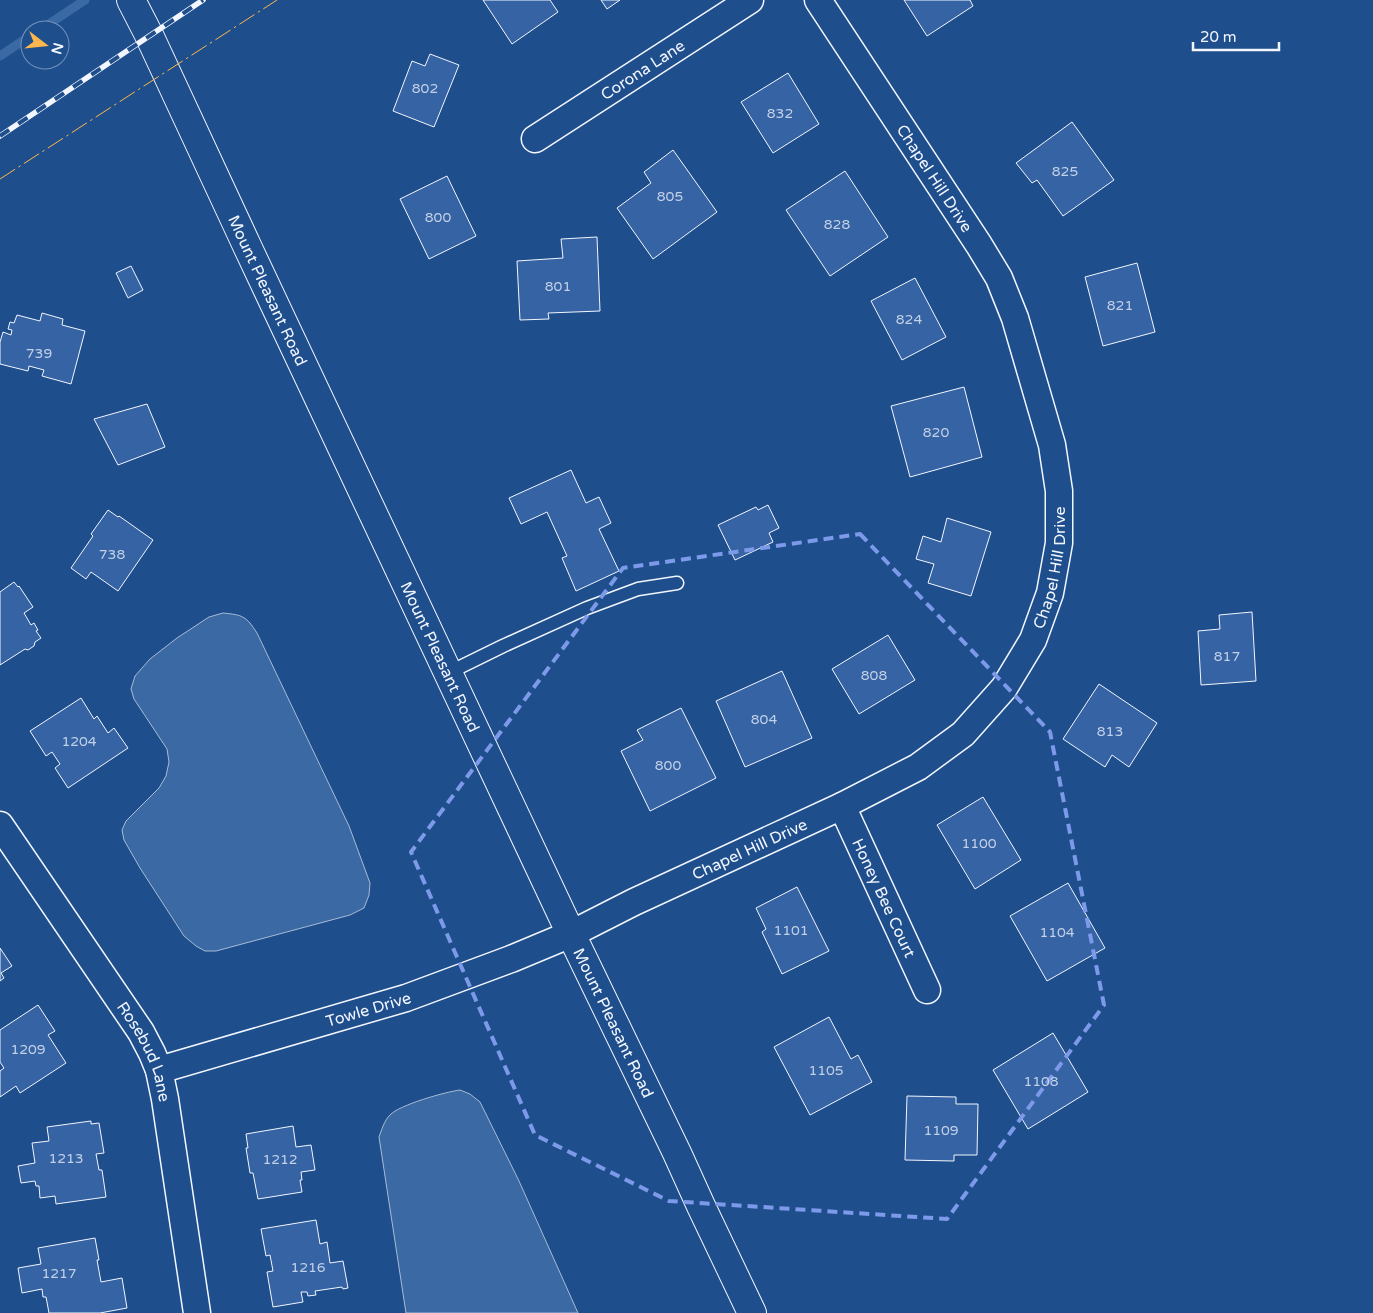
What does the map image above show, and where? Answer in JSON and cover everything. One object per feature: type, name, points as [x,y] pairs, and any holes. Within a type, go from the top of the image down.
[{"type":"highway","name":"Mount Pleasant Road","points":[[131,0],[571,934],[752,1313]]},
{"type":"street","name":"Corona Lane","points":[[535,139],[750,0]]},
{"type":"street","name":"Chapel Hill Drive","points":[[571,934],[634,902],[842,806],[918,767],[963,734],[1004,688],[1033,640],[1050,593],[1059,543],[1059,492],[1052,444],[1015,318],[999,278],[980,245],[818,0]]},
{"type":"street","name":"Honey Bee Court","points":[[842,806],[927,990]]},
{"type":"street","name":"Rosebud Lane","points":[[0,825],[141,1032],[159,1070],[197,1313]]},
{"type":"street","name":"Towle Drive","points":[[159,1070],[406,998],[512,960],[571,934]]},
{"type":"lane","points":[[448,673],[587,608],[638,589],[677,583]]},
{"type":"highlighted area","points":[[860,534],[1050,732],[1104,1005],[947,1219],[669,1201],[535,1135],[411,852],[623,568]]},
{"type":"water","points":[[223,613],[243,617],[257,633],[349,826],[370,883],[369,895],[364,908],[350,915],[216,951],[205,951],[184,936],[140,868],[124,840],[122,830],[126,821],[159,788],[166,776],[169,762],[167,749],[134,699],[131,689],[135,676],[150,659],[177,638],[209,617]]},
{"type":"water","points":[[460,1090],[470,1094],[480,1102],[519,1181],[578,1313],[406,1313],[379,1137],[386,1120],[395,1111],[444,1093]]},
{"type":"building","points":[[483,0],[550,0],[558,12],[512,44]]},
{"type":"building","points":[[601,0],[620,0],[607,9]]},
{"type":"building","points":[[904,0],[970,0],[973,6],[927,36]]},
{"type":"building","points":[[430,54],[459,65],[434,127],[393,111],[412,61],[425,66]]},
{"type":"building","points":[[788,73],[819,124],[773,153],[741,102]]},
{"type":"building","points":[[1072,122],[1114,180],[1063,216],[1037,180],[1032,183],[1016,163]]},
{"type":"building","points":[[673,150],[717,212],[653,259],[617,208],[651,183],[644,172]]},
{"type":"building","points":[[845,171],[888,237],[830,276],[786,210]]},
{"type":"building","points":[[447,176],[476,236],[429,259],[400,199]]},
{"type":"building","points":[[597,237],[600,311],[548,313],[549,319],[520,320],[517,261],[563,258],[561,239]]},
{"type":"building","points":[[1137,263],[1155,332],[1103,346],[1085,277]]},
{"type":"building","points":[[131,266],[143,290],[128,298],[116,273]]},
{"type":"building","points":[[915,278],[946,337],[902,360],[871,301]]},
{"type":"building","points":[[42,313],[63,319],[62,325],[85,331],[71,384],[42,376],[44,370],[29,366],[28,371],[0,364],[0,342],[3,332],[11,335],[12,330],[8,329],[10,322],[14,323],[17,315],[40,321]]},
{"type":"building","points":[[964,387],[982,457],[910,477],[891,406]]},
{"type":"building","points":[[147,404],[165,447],[118,465],[94,419]]},
{"type":"building","points":[[571,470],[586,503],[599,497],[611,523],[599,529],[619,571],[576,591],[562,558],[567,556],[547,512],[521,524],[509,498]]},
{"type":"building","points":[[768,505],[779,528],[769,533],[773,542],[735,560],[718,525],[756,507],[758,510]]},
{"type":"building","points":[[108,510],[153,540],[118,591],[91,572],[86,579],[71,568]]},
{"type":"building","points":[[947,518],[991,532],[971,596],[928,583],[934,564],[916,559],[923,536],[941,542]]},
{"type":"building","points":[[14,582],[19,586],[33,607],[24,613],[31,625],[34,623],[38,630],[36,631],[41,638],[28,650],[25,649],[0,665],[0,592]]},
{"type":"building","points":[[1252,612],[1256,681],[1201,685],[1198,631],[1220,629],[1219,615]]},
{"type":"building","points":[[888,635],[915,680],[859,714],[832,669]]},
{"type":"building","points":[[782,671],[812,738],[745,767],[716,701]]},
{"type":"building","points":[[1099,684],[1157,723],[1129,767],[1112,755],[1105,767],[1063,739]]},
{"type":"building","points":[[81,698],[94,719],[97,716],[108,733],[114,728],[128,748],[68,788],[55,768],[60,764],[52,752],[46,756],[30,731]]},
{"type":"building","points":[[681,708],[716,778],[650,811],[621,751],[643,740],[637,730]]},
{"type":"building","points":[[983,797],[1021,860],[975,889],[937,825]]},
{"type":"building","points":[[1068,883],[1105,948],[1047,981],[1010,916]]},
{"type":"building","points":[[797,887],[829,951],[782,974],[762,932],[766,929],[756,908]]},
{"type":"building","points":[[0,948],[12,966],[1,973],[4,978],[0,981]]},
{"type":"building","points":[[38,1005],[55,1031],[48,1035],[66,1063],[20,1093],[16,1086],[0,1097],[0,1071],[4,1068],[0,1062],[0,1030]]},
{"type":"building","points":[[829,1017],[851,1059],[858,1055],[872,1082],[810,1115],[774,1047]]},
{"type":"building","points":[[1053,1033],[1088,1092],[1028,1129],[993,1070]]},
{"type":"building","points":[[907,1096],[956,1097],[956,1104],[978,1104],[977,1155],[954,1155],[954,1161],[905,1160]]},
{"type":"building","points":[[91,1121],[91,1124],[99,1123],[104,1153],[96,1154],[99,1170],[102,1170],[106,1197],[56,1204],[55,1196],[40,1198],[39,1186],[36,1186],[35,1181],[21,1183],[18,1166],[35,1163],[32,1143],[49,1141],[47,1127]]},
{"type":"building","points":[[293,1126],[296,1147],[311,1145],[315,1170],[301,1172],[302,1192],[258,1199],[253,1173],[250,1173],[246,1134]]},
{"type":"building","points":[[316,1220],[320,1244],[327,1242],[330,1263],[343,1261],[348,1288],[343,1289],[342,1287],[315,1291],[316,1295],[308,1296],[307,1292],[301,1292],[303,1302],[273,1307],[267,1272],[273,1271],[270,1255],[266,1256],[261,1229]]},
{"type":"building","points":[[95,1238],[101,1282],[122,1278],[127,1308],[100,1313],[49,1313],[46,1297],[43,1297],[42,1289],[22,1293],[18,1268],[41,1264],[38,1248]]},
{"type":"waterway","points":[[55,20],[85,0]]},
{"type":"waterway","points":[[0,56],[20,43]]},
{"type":"railway","points":[[0,136],[203,0]]},
{"type":"power","points":[[0,179],[277,0]]}]
